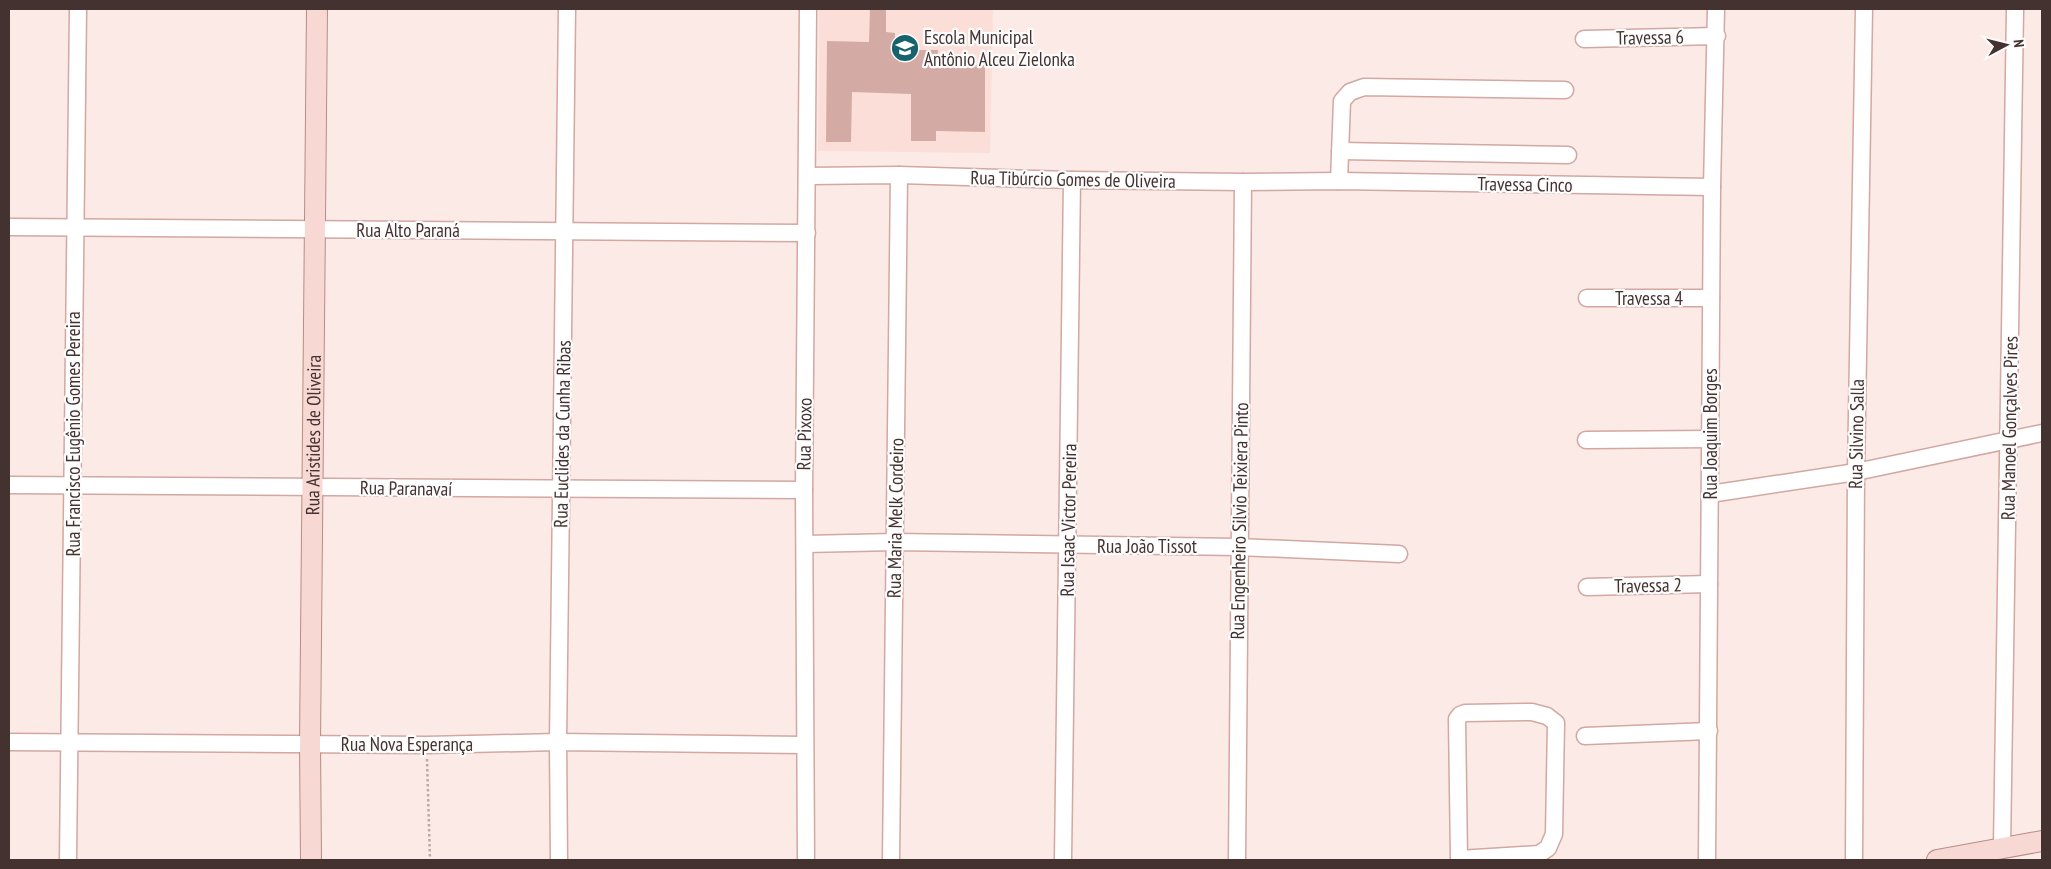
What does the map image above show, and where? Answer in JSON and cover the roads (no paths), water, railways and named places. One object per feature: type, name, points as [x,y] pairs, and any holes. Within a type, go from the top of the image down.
[{"type":"main road","name":"Rua Aristides de Oliveira","points":[[311,860],[310,744],[317,9]]},
{"type":"main road","points":[[1937,860],[2042,841]]},
{"type":"street","name":"Rua Francisco Eugênio Gomes Pereira","points":[[68,860],[78,9]]},
{"type":"street","name":"Rua Euclides da Cunha Ribas","points":[[559,860],[558,742],[567,9]]},
{"type":"street","name":"Rua Pixoxo","points":[[806,860],[804,490],[808,9]]},
{"type":"street","name":"Rua Joaquim Borges","points":[[1707,860],[1712,187],[1717,36],[1716,9]]},
{"type":"street","name":"Rua Silvino Salla","points":[[1854,860],[1856,472],[1864,9]]},
{"type":"street","name":"Rua Manoel Gonçalves Pires","points":[[2002,847],[2015,9]]},
{"type":"street","name":"Travessa 6","points":[[1584,39],[1717,36]]},
{"type":"street","points":[[1339,181],[1342,102],[1350,92],[1364,87],[1565,90]]},
{"type":"street","points":[[1340,151],[1568,154]]},
{"type":"street","name":"Rua Tibúrcio Gomes de Oliveira","points":[[807,176],[899,175],[1243,182],[1339,181]]},
{"type":"street","name":"Rua Maria Melk Cordeiro","points":[[891,860],[899,175]]},
{"type":"street","name":"Rua Isaac Victor Pereira","points":[[1063,860],[1072,180]]},
{"type":"street","name":"Travessa Cinco","points":[[1339,181],[1712,187]]},
{"type":"street","name":"Rua Engenheiro Silvio Teixiera Pinto","points":[[1237,860],[1243,182]]},
{"type":"street","name":"Rua Alto Paraná","points":[[9,227],[807,233]]},
{"type":"street","name":"Travessa 4","points":[[1587,298],[1711,298]]},
{"type":"street","points":[[1710,494],[1856,472],[2042,433]]},
{"type":"street","points":[[1586,440],[1710,439]]},
{"type":"street","name":"Rua Paranavaí","points":[[9,484],[562,490],[804,490]]},
{"type":"street","name":"Rua João Tissot","points":[[805,544],[895,542],[1239,547],[1399,554]]},
{"type":"street","name":"Travessa 2","points":[[1587,587],[1709,584]]},
{"type":"street","points":[[1532,712],[1547,716],[1556,723],[1554,834],[1548,848],[1539,854],[1459,860],[1457,719],[1460,715],[1466,713],[1532,712]]},
{"type":"street","points":[[1585,736],[1709,731]]},
{"type":"street","name":"Rua Nova Esperança","points":[[9,742],[427,745],[558,742],[805,746]]},
{"type":"place","name":"Escola Municipal Antônio Alceu Zielonka","points":[[905,48]]}]
